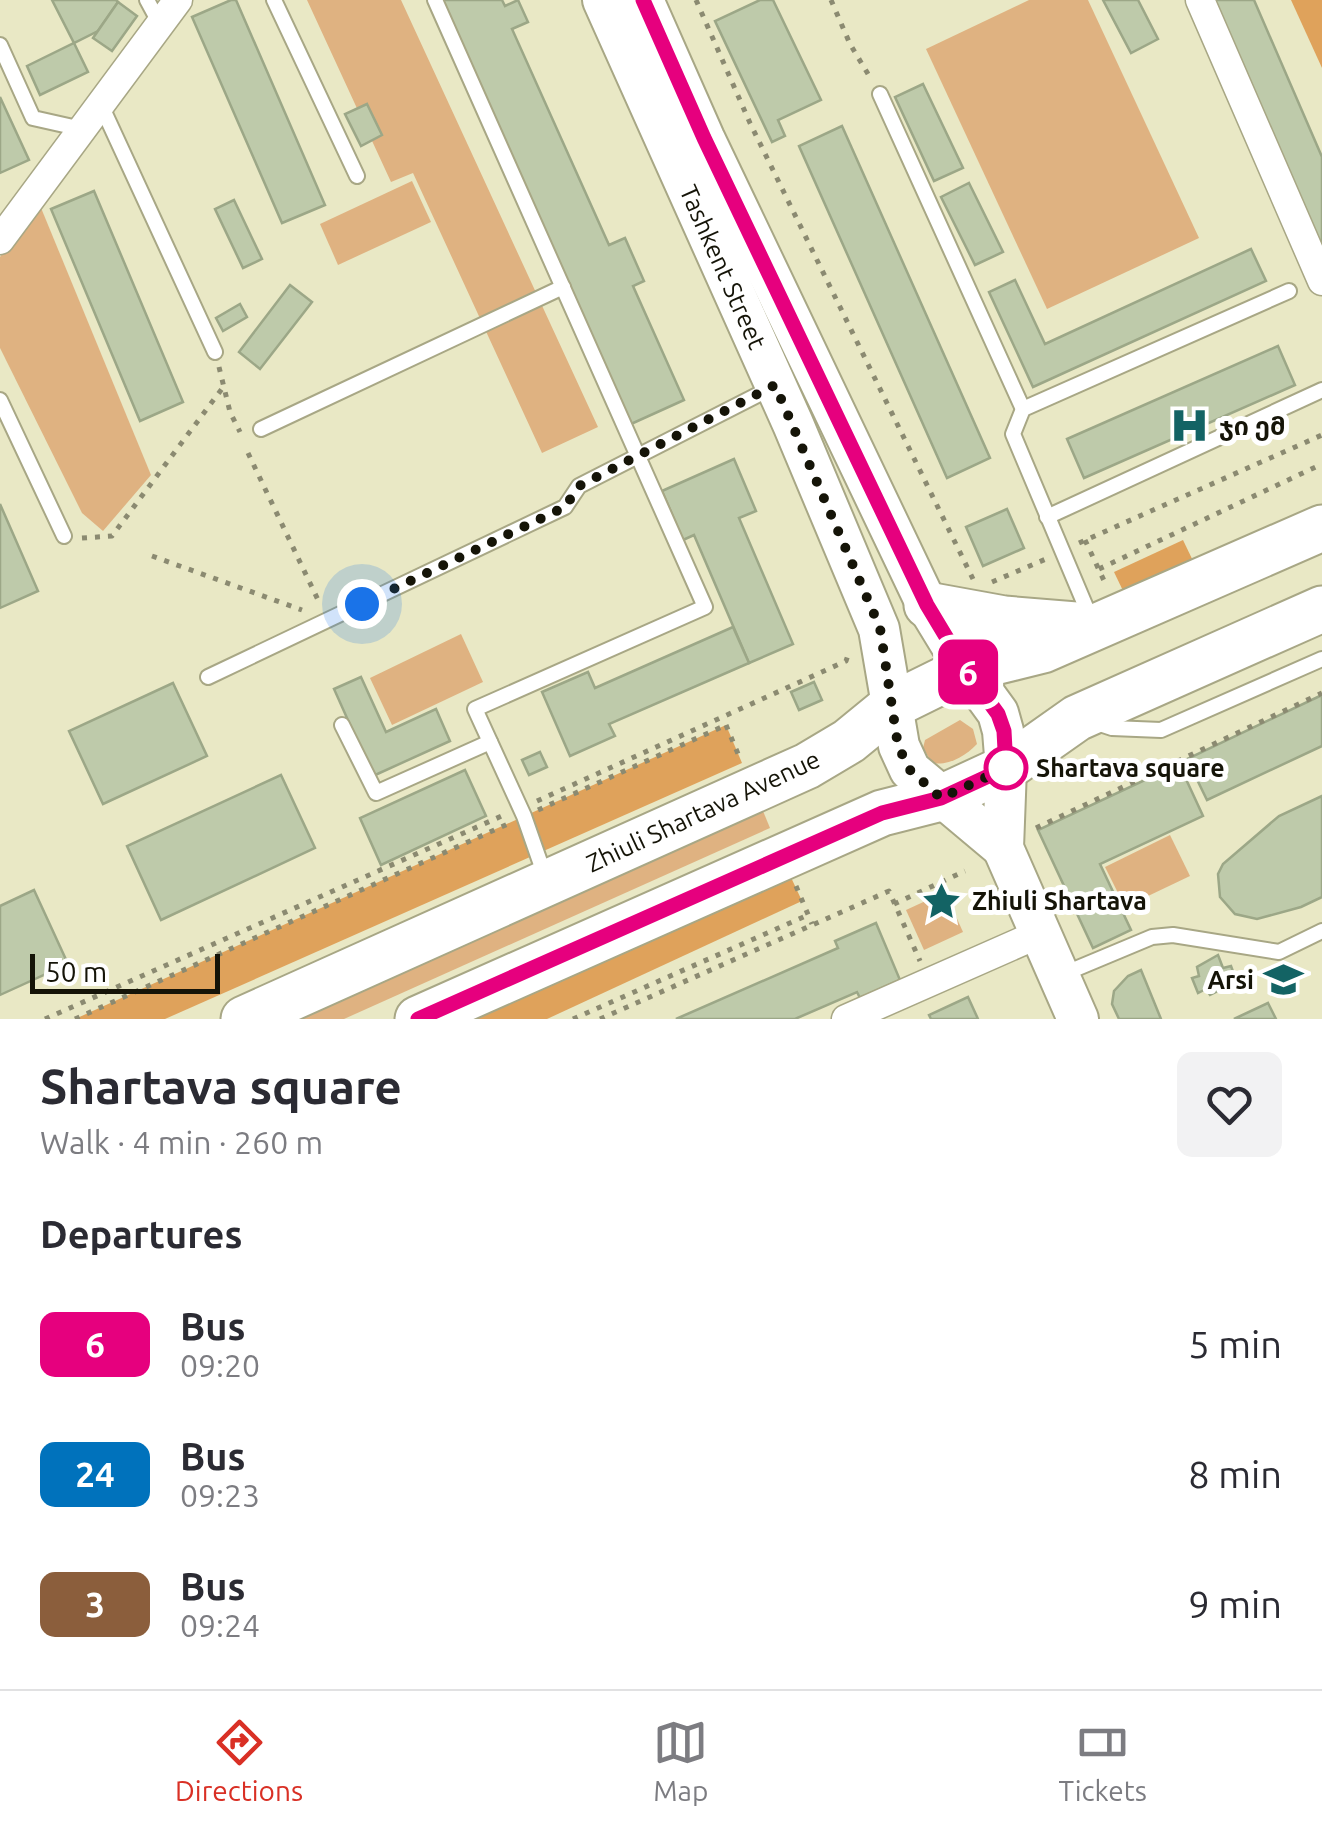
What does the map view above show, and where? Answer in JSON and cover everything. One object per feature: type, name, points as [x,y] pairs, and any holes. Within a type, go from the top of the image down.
[{"type":"main road","name":"Tashkent Street","points":[[604,0],[880,628],[893,706]]},
{"type":"main road","name":"Tashkent Street","points":[[643,0],[704,138],[927,605],[966,670]]},
{"type":"main road","name":"Zhiuli Shartava Avenue","points":[[244,1019],[807,766],[850,741],[893,706],[966,670],[1043,650],[1102,610],[1322,528]]},
{"type":"main road","points":[[927,605],[1004,618],[1102,610]]},
{"type":"main road","points":[[418,1019],[882,813],[941,798],[1006,768],[1077,718],[1322,609]]},
{"type":"main road","points":[[966,670],[998,714],[1004,731],[1018,839],[1041,933],[1078,1019]]},
{"type":"main road","points":[[893,706],[898,746],[910,770],[941,798],[1018,839]]},
{"type":"street","points":[[0,240],[100,104],[153,12],[178,0]]},
{"type":"street","points":[[1200,0],[1322,281]]},
{"type":"street","points":[[846,1019],[894,1004],[930,982],[1041,933]]},
{"type":"lane","points":[[274,0],[357,176]]},
{"type":"lane","points":[[435,0],[705,607],[476,709],[522,812],[547,883]]},
{"type":"lane","points":[[0,45],[34,118],[82,129]]},
{"type":"lane","points":[[880,94],[1023,409]]},
{"type":"lane","points":[[100,104],[215,352]]},
{"type":"lane","points":[[261,429],[563,287]]},
{"type":"lane","points":[[1102,610],[1061,552],[1013,434],[1023,409],[1290,292]]},
{"type":"lane","points":[[208,677],[565,507],[579,486],[775,385]]},
{"type":"lane","points":[[1047,517],[1322,390]]},
{"type":"lane","points":[[0,400],[64,536]]},
{"type":"lane","points":[[1077,718],[1112,728],[1161,730],[1322,659]]},
{"type":"lane","points":[[342,725],[376,792],[490,742]]},
{"type":"lane","points":[[1059,976],[1152,937],[1173,934],[1279,952],[1322,931]]},
{"type":"path","points":[[696,0],[750,123],[974,581]]},
{"type":"path","points":[[830,0],[850,44],[880,94]]},
{"type":"path","points":[[215,352],[230,412],[248,442]]},
{"type":"path","points":[[64,536],[112,536],[224,386]]},
{"type":"path","points":[[992,582],[1322,435]]},
{"type":"path","points":[[248,453],[328,620]]},
{"type":"path","points":[[1098,569],[1322,464]]},
{"type":"path","points":[[1084,540],[1098,569],[1102,610]]},
{"type":"path","points":[[152,556],[328,620]]},
{"type":"path","points":[[75,1019],[846,661]]},
{"type":"path","points":[[1018,839],[1322,692]]},
{"type":"path","points":[[45,1019],[726,725]]},
{"type":"path","points":[[894,904],[965,871]]},
{"type":"path","points":[[600,1019],[889,891],[930,982]]},
{"type":"path","points":[[573,1019],[808,915]]},
{"type":"shaded area","points":[[307,0],[401,0],[598,427],[542,453],[413,173],[391,182]]},
{"type":"shaded area","points":[[1029,0],[1088,0],[1199,238],[1047,309],[926,49]]},
{"type":"shaded area","points":[[1291,0],[1322,0],[1322,68]]},
{"type":"shaded area","points":[[412,181],[431,222],[338,265],[320,224]]},
{"type":"shaded area","points":[[39,203],[151,475],[103,531],[82,513],[0,348],[0,257]]},
{"type":"shaded area","points":[[1183,540],[1195,565],[1126,597],[1114,572]]},
{"type":"shaded area","points":[[461,634],[483,682],[392,725],[370,678]]},
{"type":"shaded area","points":[[960,720],[973,729],[977,744],[956,759],[932,763],[923,748],[925,740]]},
{"type":"shaded area","points":[[726,725],[742,763],[165,1019],[75,1019]]},
{"type":"shaded area","points":[[763,811],[770,828],[344,1019],[300,1019]]},
{"type":"shaded area","points":[[1170,835],[1190,876],[1125,907],[1105,867]]},
{"type":"shaded area","points":[[788,871],[802,901],[547,1019],[467,1019]]},
{"type":"shaded area","points":[[945,892],[963,932],[924,950],[906,910]]},
{"type":"building","points":[[52,0],[118,2],[98,31],[74,43]]},
{"type":"building","points":[[236,0],[325,205],[282,223],[192,17]]},
{"type":"building","points":[[440,0],[502,0],[505,6],[518,0],[528,22],[512,29],[609,245],[625,238],[644,281],[633,286],[684,400],[631,424]]},
{"type":"building","points":[[760,0],[773,0],[821,100],[778,120],[785,136],[772,142],[715,21]]},
{"type":"building","points":[[1103,0],[1138,0],[1158,39],[1131,53]]},
{"type":"building","points":[[1207,0],[1254,0],[1322,157],[1322,264]]},
{"type":"building","points":[[118,2],[137,16],[112,51],[93,38]]},
{"type":"building","points":[[74,43],[88,72],[40,95],[27,66]]},
{"type":"building","points":[[923,84],[963,168],[934,181],[895,97]]},
{"type":"building","points":[[0,97],[29,160],[0,173]]},
{"type":"building","points":[[367,104],[382,135],[361,146],[345,114]]},
{"type":"building","points":[[842,126],[990,458],[947,478],[799,146]]},
{"type":"building","points":[[969,183],[1003,252],[975,265],[941,197]]},
{"type":"building","points":[[94,191],[183,402],[140,421],[51,209]]},
{"type":"building","points":[[234,200],[262,259],[243,268],[215,209]]},
{"type":"building","points":[[1251,249],[1266,281],[1033,387],[989,292],[1015,280],[1045,344]]},
{"type":"building","points":[[290,285],[312,302],[260,369],[239,352]]},
{"type":"building","points":[[240,304],[247,317],[223,331],[216,318]]},
{"type":"building","points":[[1278,346],[1295,385],[1084,478],[1067,439]]},
{"type":"building","points":[[734,459],[756,511],[739,518],[793,644],[749,663],[694,535],[683,540],[662,491]]},
{"type":"building","points":[[0,504],[38,591],[0,608]]},
{"type":"building","points":[[1007,509],[1024,548],[983,566],[966,527]]},
{"type":"building","points":[[733,627],[749,663],[609,724],[615,736],[570,756],[542,692],[588,672],[595,688]]},
{"type":"building","points":[[361,677],[386,732],[436,709],[450,741],[373,776],[334,689]]},
{"type":"building","points":[[814,682],[822,700],[799,710],[791,692]]},
{"type":"building","points":[[173,683],[207,756],[103,804],[69,731]]},
{"type":"building","points":[[1322,695],[1322,746],[1207,800],[1187,759]]},
{"type":"building","points":[[540,752],[547,767],[529,775],[522,760]]},
{"type":"building","points":[[1179,764],[1203,816],[1100,864],[1131,930],[1093,948],[1038,830]]},
{"type":"building","points":[[465,770],[486,816],[381,865],[360,818]]},
{"type":"building","points":[[281,775],[315,848],[161,920],[127,846]]},
{"type":"building","points":[[1322,796],[1322,897],[1257,919],[1235,914],[1220,897],[1218,874],[1223,864],[1279,816]]},
{"type":"building","points":[[34,890],[68,964],[0,995],[0,906]]},
{"type":"building","points":[[876,923],[900,980],[860,998],[857,992],[795,1019],[676,1019],[838,948],[835,941]]},
{"type":"building","points":[[1218,955],[1223,968],[1231,966],[1235,977],[1226,980],[1230,985],[1210,995],[1206,989],[1198,993],[1192,978],[1199,976],[1197,967]]},
{"type":"building","points":[[1141,970],[1161,1019],[1119,1019],[1112,1004],[1114,991],[1128,976]]},
{"type":"building","points":[[968,997],[978,1019],[931,1019],[929,1015]]},
{"type":"building","points":[[1268,1003],[1276,1019],[1234,1019]]},
{"type":"bus line","name":"6","points":[[418,1019],[882,813],[941,798],[1006,768],[1004,731],[998,714],[927,605],[704,138],[643,0]]},
{"type":"place","name":"ჯი ემ","points":[[1189,426]]},
{"type":"place","name":"Shartava square","points":[[1006,768]]},
{"type":"place","name":"Zhiuli Shartava","points":[[942,901]]},
{"type":"place","name":"Arsi","points":[[1284,980]]},
{"type":"route","points":[[362,604],[565,507],[579,486],[775,385],[880,628],[898,746],[910,770],[941,798],[1006,768]]}]
